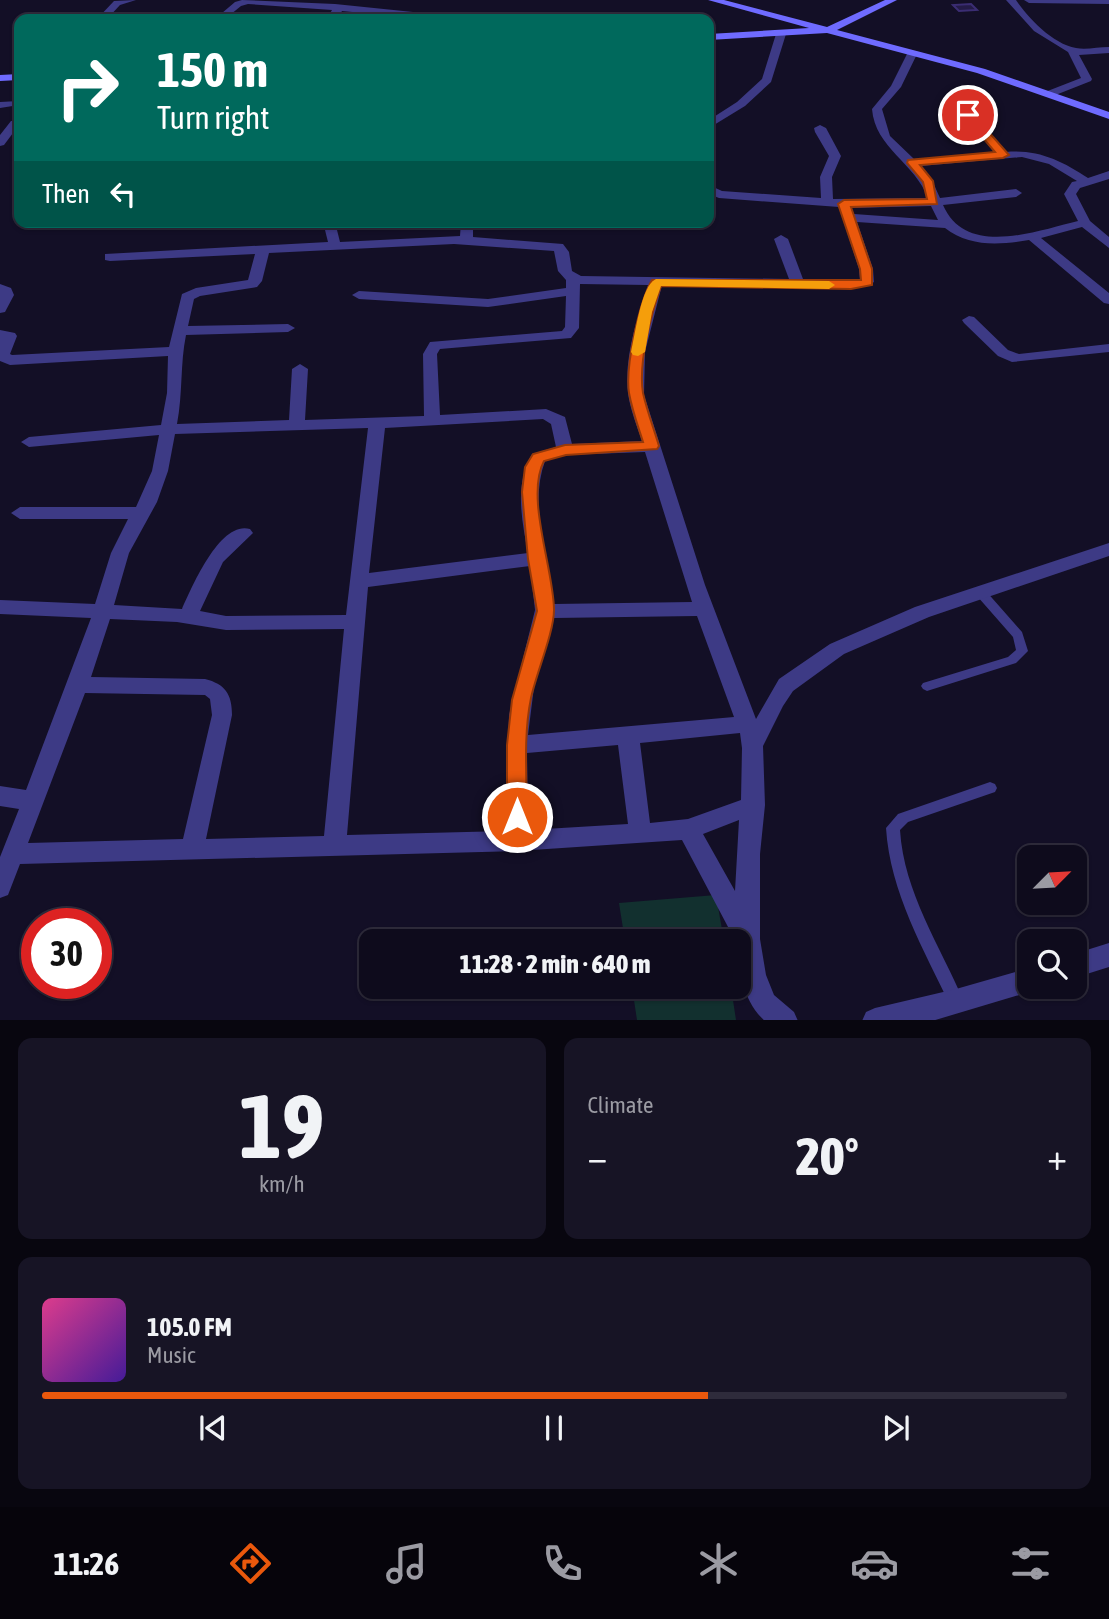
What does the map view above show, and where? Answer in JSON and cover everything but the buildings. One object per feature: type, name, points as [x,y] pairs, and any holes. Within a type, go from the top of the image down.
[{"type":"main road","points":[[713,0],[1000,77],[1109,117]]},
{"type":"main road","points":[[714,37],[829,30],[891,0]]},
{"type":"street","points":[[114,2],[131,0]]},
{"type":"street","points":[[1010,0],[1018,11],[1041,30],[1072,51],[1087,79],[1049,94]]},
{"type":"street","points":[[1029,0],[1109,1]]},
{"type":"street","points":[[227,14],[241,3],[270,1],[307,2],[362,14]]},
{"type":"street","points":[[335,14],[338,8]]},
{"type":"street","points":[[387,14],[412,11],[427,14]]},
{"type":"street","points":[[714,122],[741,104],[767,80],[781,34]]},
{"type":"street","points":[[1072,51],[1109,50]]},
{"type":"street","points":[[913,52],[896,86],[877,109],[880,132],[928,181],[933,202],[948,224],[978,242],[1030,235],[1085,222]]},
{"type":"street","points":[[968,115],[1003,155]]},
{"type":"street","points":[[0,143],[14,124]]},
{"type":"street","points":[[820,128],[821,138],[835,156],[826,177],[827,202]]},
{"type":"street","points":[[912,163],[1022,154],[1062,166],[1085,181]]},
{"type":"street","points":[[1109,175],[1076,185],[1070,194],[1085,222],[1109,244]]},
{"type":"street","points":[[714,192],[844,204],[933,202],[1016,193]]},
{"type":"street","points":[[359,295],[488,303],[573,285],[656,282],[851,286],[867,282],[851,219],[844,204]]},
{"type":"street","points":[[851,219],[948,224]]},
{"type":"street","points":[[330,228],[335,246]]},
{"type":"street","points":[[466,240],[467,228]]},
{"type":"street","points":[[1030,235],[1109,300]]},
{"type":"street","points":[[781,239],[798,284]]},
{"type":"street","points":[[110,257],[466,240],[553,246],[562,252],[563,272],[573,285],[572,328],[566,335],[435,345],[430,354],[432,421]]},
{"type":"street","points":[[0,887],[78,685],[120,553],[160,471],[176,393],[175,351],[189,295],[252,284],[263,250]]},
{"type":"street","points":[[656,282],[646,312],[635,379],[636,394],[704,609],[753,746],[754,805],[745,929]]},
{"type":"street","points":[[0,288],[6,291],[7,295],[0,309]]},
{"type":"street","points":[[969,320],[1003,353],[1017,359],[1109,348]]},
{"type":"street","points":[[180,331],[288,328]]},
{"type":"street","points":[[0,334],[10,336],[2,356],[10,360],[175,351]]},
{"type":"street","points":[[297,426],[300,369]]},
{"type":"street","points":[[29,442],[170,429],[551,415],[559,421],[565,450]]},
{"type":"street","points":[[335,846],[359,581],[377,423]]},
{"type":"street","points":[[517,841],[517,745],[526,674],[545,611],[536,559],[530,492],[533,467],[538,458],[565,450],[652,446]]},
{"type":"street","points":[[20,513],[141,513]]},
{"type":"street","points":[[188,616],[216,558],[244,533]]},
{"type":"street","points":[[753,746],[786,685],[837,649],[922,611],[1109,549]]},
{"type":"street","points":[[359,581],[536,559]]},
{"type":"street","points":[[0,607],[188,616],[226,624],[355,622]]},
{"type":"street","points":[[545,611],[704,609]]},
{"type":"street","points":[[78,685],[205,687],[215,689],[220,695],[222,715],[192,850]]},
{"type":"street","points":[[517,745],[747,724]]},
{"type":"street","points":[[628,735],[640,833]]},
{"type":"street","points":[[0,796],[32,801]]},
{"type":"street","points":[[13,854],[517,841],[640,833],[688,828],[754,805]]},
{"type":"street","points":[[688,828],[743,929]]},
{"type":"street","points":[[1087,962],[1109,955]]},
{"type":"street","points":[[751,970],[760,999],[778,1019]]},
{"type":"street","points":[[875,1020],[956,1002],[1017,984]]},
{"type":"lane","points":[[927,686],[1012,660],[1022,651],[1018,635],[981,593]]},
{"type":"lane","points":[[956,1002],[897,870],[892,846],[893,828],[904,818],[990,788]]},
{"type":"green space","points":[[716,895],[722,929],[623,929],[619,903]]},
{"type":"green space","points":[[634,999],[733,999],[736,1020],[637,1020]]},
{"type":"slow traffic","points":[[638,352],[646,312],[656,282],[829,285]]},
{"type":"route","points":[[517,817],[517,745],[521,700],[545,611],[536,559],[530,492],[533,467],[538,458],[565,450],[652,446],[636,394],[635,379],[646,312],[656,282],[851,286],[867,282],[866,269],[844,204],[933,202],[928,181],[912,163],[1003,155],[968,115]]}]
